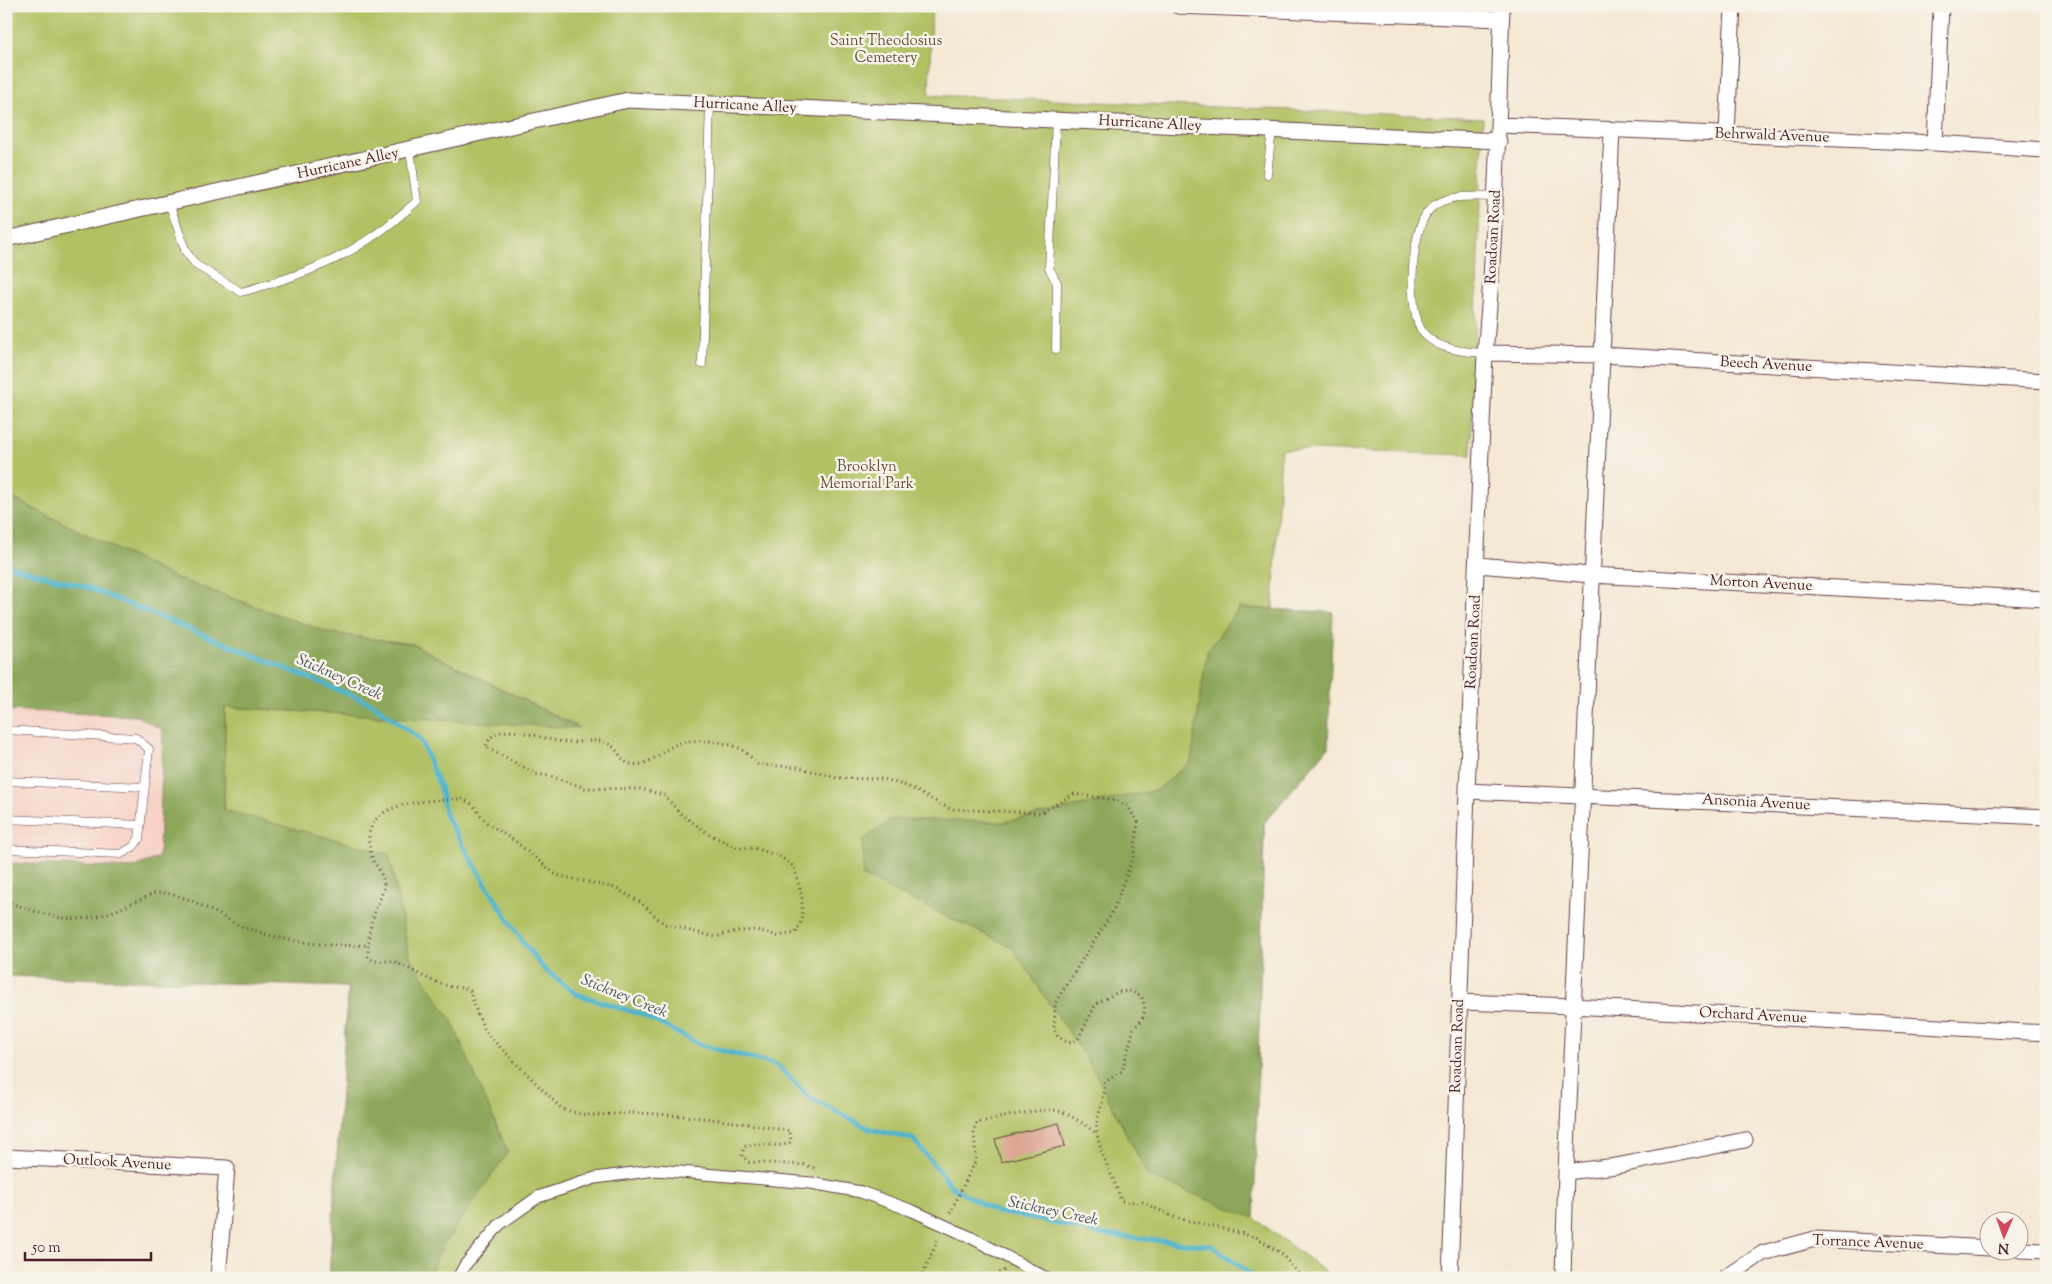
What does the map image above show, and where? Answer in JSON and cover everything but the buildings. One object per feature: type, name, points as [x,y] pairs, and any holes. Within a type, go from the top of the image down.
[{"type":"street","points":[[1178,6],[1502,12]]},
{"type":"street","points":[[1727,134],[1733,6]]},
{"type":"street","points":[[1935,143],[1940,6]]},
{"type":"street","name":"Roadoan Road","points":[[1450,1278],[1485,353],[1491,299],[1499,140],[1502,12]]},
{"type":"street","name":"Hurricane Alley","points":[[6,240],[628,100],[1499,140]]},
{"type":"street","name":"Behrwald Avenue","points":[[1499,125],[1935,143],[2046,150]]},
{"type":"street","points":[[1563,1278],[1573,1006],[1584,796],[1591,575],[1612,130]]},
{"type":"street","name":"Beech Avenue","points":[[1485,353],[1602,355],[2046,381]]},
{"type":"street","name":"Morton Avenue","points":[[1478,565],[1591,575],[2046,599]]},
{"type":"street","name":"Ansonia Avenue","points":[[1467,792],[2046,817]]},
{"type":"street","name":"Orchard Avenue","points":[[1459,1002],[1573,1006],[2046,1033]]},
{"type":"street","points":[[1566,1172],[1616,1166],[1745,1140]]},
{"type":"street","name":"Outlook Avenue","points":[[6,1157],[227,1168],[218,1278]]},
{"type":"street","points":[[458,1278],[465,1266],[500,1224],[538,1197],[595,1178],[656,1170],[821,1185],[861,1192],[944,1225],[1046,1278]]},
{"type":"street","name":"Torrance Avenue","points":[[1725,1278],[1763,1253],[1815,1239],[1980,1247]]},
{"type":"street","points":[[2030,1250],[2046,1251]]},
{"type":"lane","points":[[702,364],[710,104]]},
{"type":"lane","points":[[1056,120],[1049,268],[1057,283],[1056,348]]},
{"type":"lane","points":[[1267,174],[1272,130]]},
{"type":"lane","points":[[169,204],[186,252],[196,265],[240,292],[285,280],[330,263],[388,228],[417,201],[410,150]]},
{"type":"lane","points":[[1485,353],[1466,352],[1443,346],[1425,335],[1416,321],[1414,263],[1418,229],[1430,208],[1446,200],[1470,196],[1496,197]]},
{"type":"lane","points":[[6,730],[136,738],[149,749],[139,839],[133,847],[121,854],[6,849]]},
{"type":"lane","points":[[6,781],[144,787]]},
{"type":"lane","points":[[6,819],[140,825]]},
{"type":"path","points":[[821,1185],[822,1175],[806,1165],[749,1162],[742,1156],[744,1147],[751,1144],[782,1146],[791,1142],[790,1131],[635,1113],[592,1116],[576,1114],[561,1108],[487,1034],[478,1016],[470,991],[465,988],[451,987],[433,981],[393,962],[374,961],[368,957],[368,932],[384,887],[381,873],[371,855],[370,834],[378,816],[395,805],[462,799],[472,804],[486,822],[516,842],[556,876],[615,888],[640,902],[664,924],[716,937],[737,931],[756,930],[778,936],[796,933],[802,920],[802,897],[794,867],[780,857],[755,848],[738,848],[709,834],[681,814],[664,795],[640,789],[585,788],[550,776],[536,774],[486,747],[488,739],[500,732],[523,733],[565,742],[600,740],[611,744],[622,759],[631,764],[644,763],[660,755],[675,744],[700,740],[709,741],[742,749],[758,765],[798,767],[837,778],[884,779],[907,786],[950,809],[1041,813],[1074,794],[1108,798],[1127,805],[1138,822],[1134,854],[1113,911],[1055,1002],[1054,1028],[1058,1037],[1069,1043],[1078,1039],[1096,1004],[1118,992],[1131,991],[1142,997],[1145,1010],[1142,1020],[1134,1028],[1122,1071],[1104,1083],[1106,1094],[1098,1117],[1096,1133],[1121,1201],[1142,1202],[1174,1217],[1256,1237],[1282,1254],[1302,1278]]},
{"type":"path","points":[[6,901],[53,917],[72,919],[106,914],[155,893],[162,893],[190,901],[254,930],[305,943],[368,945]]},
{"type":"path","points":[[921,1278],[944,1225],[976,1160],[974,1130],[977,1123],[1019,1115],[1058,1111],[1080,1122],[1096,1133]]},
{"type":"shaded area","points":[[6,710],[137,716],[163,729],[159,857],[133,868],[6,863]]},
{"type":"green space","name":"Brooklyn Memorial Park","points":[[6,6],[932,6],[929,95],[1483,118],[1471,455],[1281,449],[1273,609],[1239,608],[1266,765],[1254,1218],[1334,1278],[329,1278],[348,987],[223,982],[225,707],[578,727],[412,644],[329,633],[173,577],[6,495]]},
{"type":"green space","points":[[6,495],[173,577],[329,633],[412,644],[579,728],[225,707],[224,810],[389,854],[409,954],[452,1022],[508,1152],[443,1245],[428,1278],[329,1278],[348,987],[6,976],[6,863],[133,868],[159,857],[163,730],[137,716],[6,710]]},
{"type":"green space","points":[[1239,608],[1333,612],[1328,748],[1264,823],[1254,1218],[1148,1176],[1093,1069],[1012,947],[863,877],[863,840],[893,819],[1003,822],[1157,790],[1191,761],[1207,652]]},
{"type":"waterway","name":"Stickney Creek","points":[[6,565],[89,588],[373,704],[420,739],[440,787],[446,817],[489,889],[524,944],[544,969],[576,994],[643,1015],[701,1045],[777,1065],[809,1097],[870,1129],[913,1139],[952,1187],[996,1212],[1028,1217],[1105,1235],[1213,1246],[1255,1278]]},
{"type":"park label","name":"Saint Theodosius Cemetery","points":[[886,50]]}]
